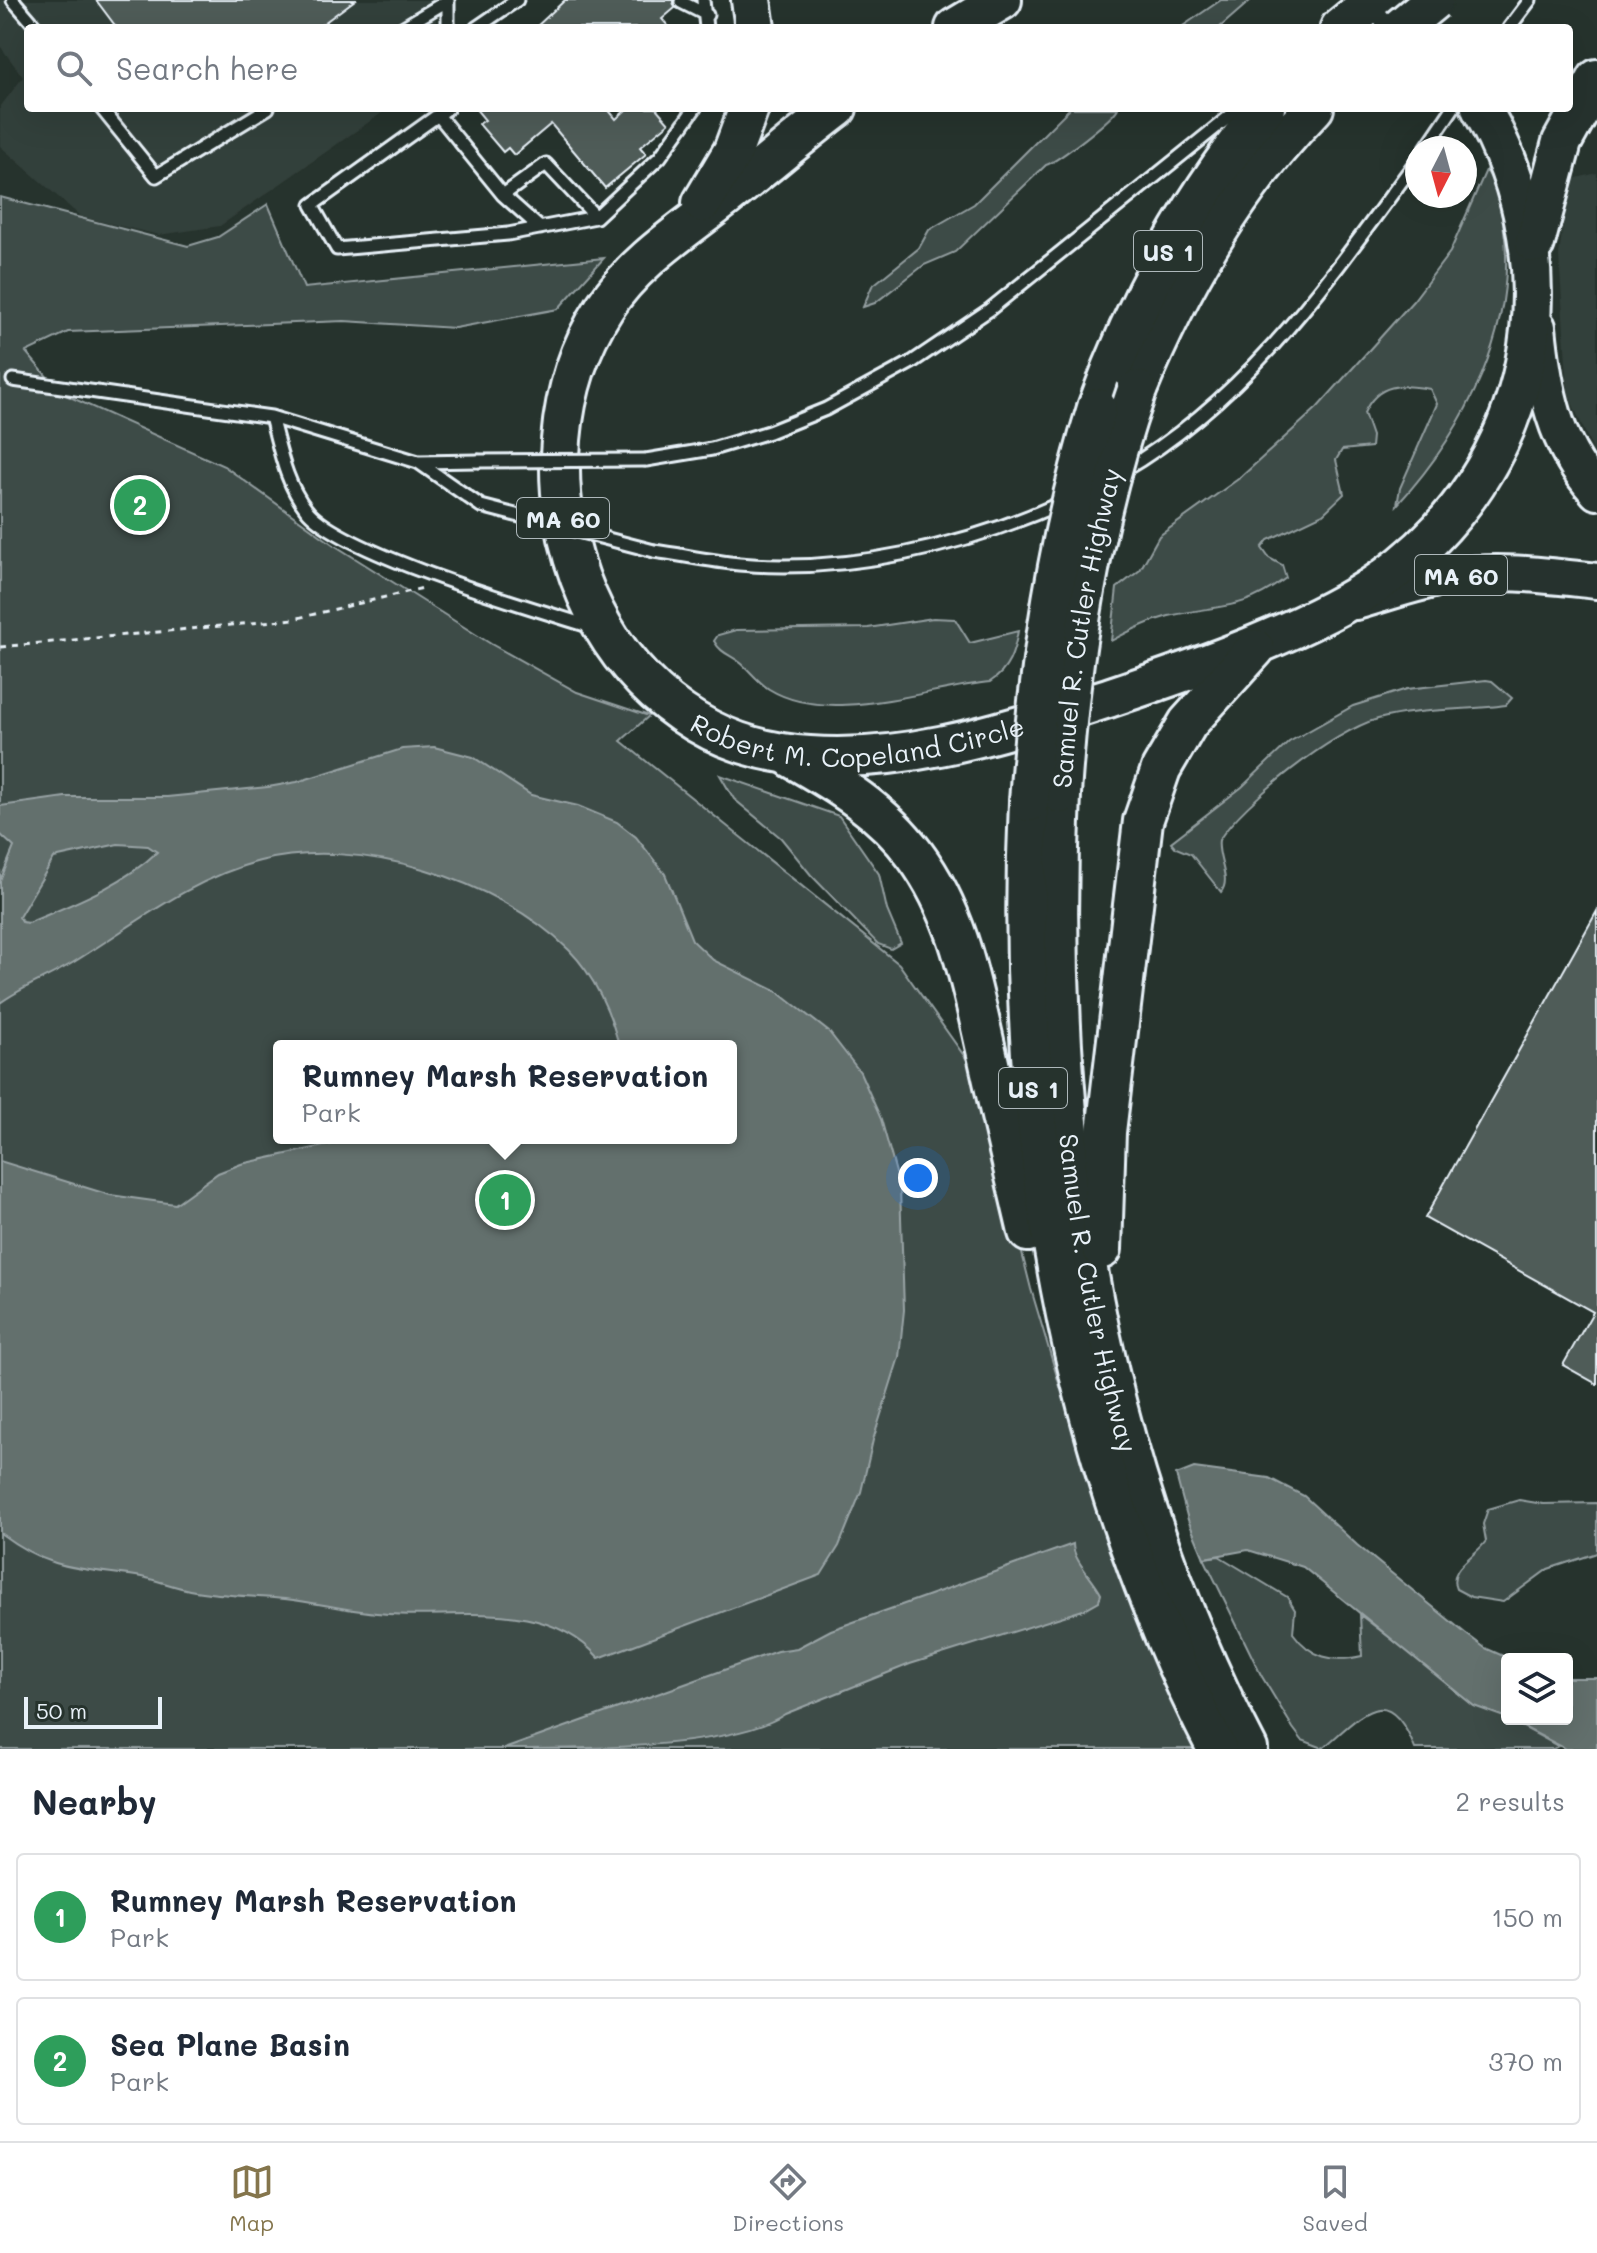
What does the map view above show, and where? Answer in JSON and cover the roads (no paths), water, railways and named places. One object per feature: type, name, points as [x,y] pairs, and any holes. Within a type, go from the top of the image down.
[{"type":"highway","points":[[751,0],[754,24]]},
{"type":"highway","points":[[962,24],[1002,0]]},
{"type":"highway","points":[[1345,24],[1374,0],[1407,24]]},
{"type":"highway","points":[[1405,24],[1434,0]]},
{"type":"highway","points":[[1532,266],[1559,149],[1575,112],[1597,79]]},
{"type":"highway","name":"MA 60","points":[[662,246],[714,186],[733,151],[748,112]]},
{"type":"highway","name":"Robert M. Copeland Circle","points":[[832,112],[662,246],[617,291],[595,324],[570,383],[560,433],[558,481],[563,521],[583,588],[607,631],[639,673],[677,707],[732,739],[782,753],[862,757],[948,744],[1128,691],[1265,639],[1369,589],[1411,557],[1448,521],[1477,481],[1504,433],[1521,384],[1530,330],[1532,266],[1517,185],[1483,112]]},
{"type":"highway","name":"Samuel R. Cutler Highway","points":[[1045,798],[1035,716],[1054,585],[1075,484],[1097,408],[1129,326],[1159,265],[1206,187],[1262,112]]},
{"type":"highway","name":"Samuel R. Cutler Highway","points":[[1217,1749],[1125,1493],[1048,1220],[1033,1086],[1025,916],[1045,798],[1070,697],[1087,579],[1112,464],[1137,390],[1173,308],[1206,249],[1263,166],[1310,112]]},
{"type":"highway","points":[[1091,1368],[1103,1164],[1143,821],[1161,769],[1188,723],[1265,639]]},
{"type":"highway","points":[[782,753],[831,779],[879,815],[915,855],[942,898],[968,973],[1048,1316],[1091,1368]]},
{"type":"highway","name":"Samuel R. Cutler Highway","points":[[1160,1590],[1248,1749]]},
{"type":"main road","points":[[1532,266],[1549,405],[1568,454],[1597,492]]},
{"type":"main road","name":"MA 60","points":[[1329,610],[1432,580],[1473,574],[1515,573],[1597,581]]},
{"type":"lane","points":[[13,0],[34,24]]},
{"type":"lane","points":[[409,24],[448,0]]},
{"type":"lane","points":[[448,0],[448,24]]},
{"type":"lane","points":[[482,24],[517,0]]},
{"type":"lane","points":[[703,0],[706,22]]},
{"type":"lane","points":[[1512,24],[1530,0]]},
{"type":"lane","points":[[681,2],[706,22]]},
{"type":"lane","points":[[104,112],[156,176],[261,112]]},
{"type":"lane","points":[[442,112],[312,205],[337,249],[508,234],[596,217],[660,157],[692,112]]},
{"type":"lane","points":[[444,112],[503,195],[540,228]]},
{"type":"lane","points":[[418,462],[646,460],[712,449],[769,432],[826,409],[912,362],[989,310],[1235,112]]},
{"type":"lane","points":[[1434,136],[1450,112]]},
{"type":"lane","points":[[503,195],[546,164],[596,217]]},
{"type":"lane","points":[[13,380],[271,417],[418,462],[481,506],[654,551],[741,564],[813,564],[885,557],[1037,514],[1094,488],[1169,445],[1285,335],[1405,176]]},
{"type":"lane","points":[[271,417],[290,485],[308,512],[335,533],[449,580],[607,631]]},
{"type":"place","name":"Sea Plane Basin","points":[[140,505]]},
{"type":"place","name":"Rumney Marsh Reservation","points":[[505,1200]]}]
